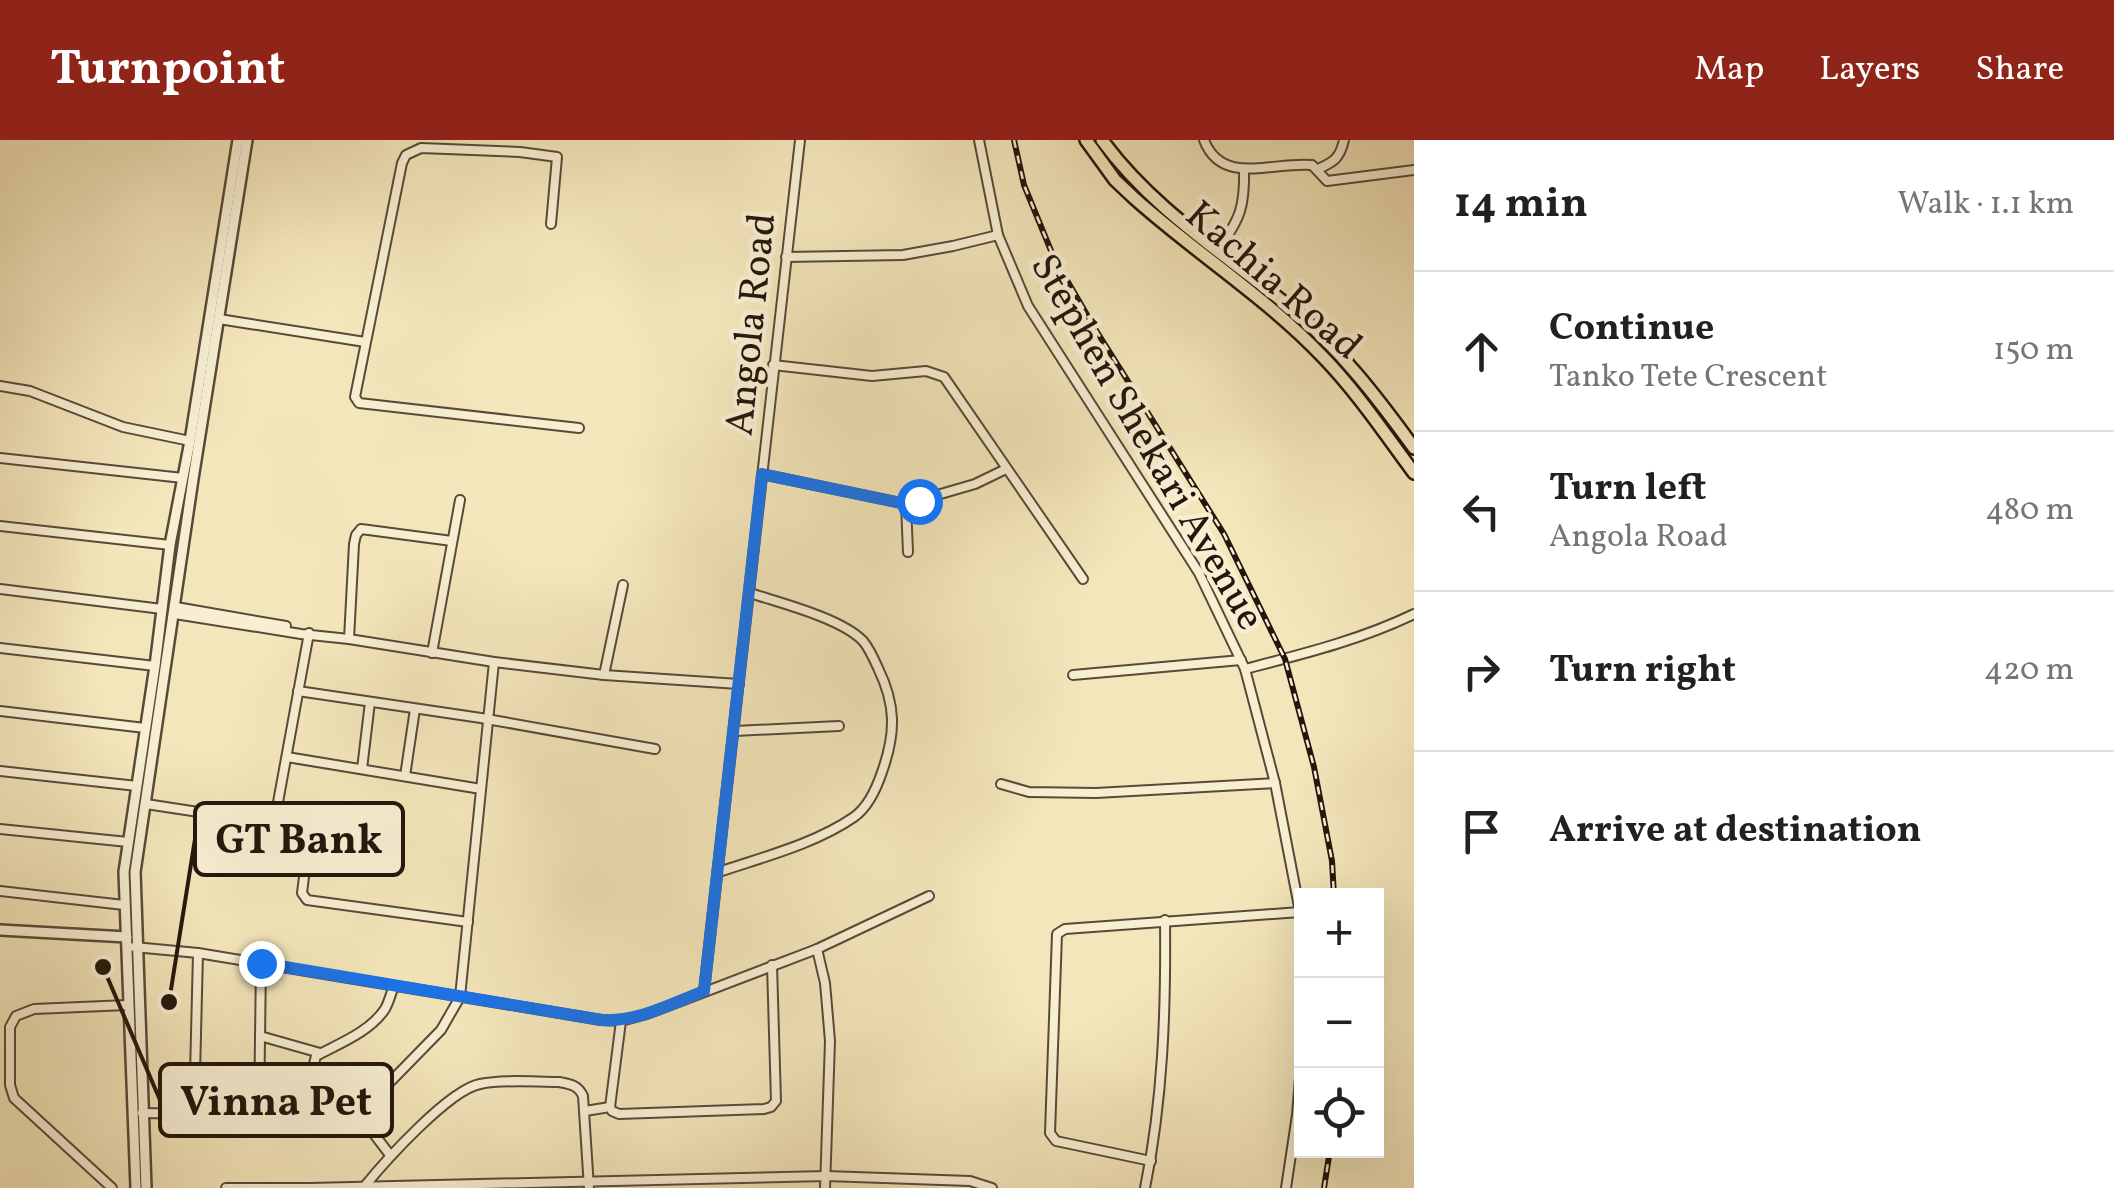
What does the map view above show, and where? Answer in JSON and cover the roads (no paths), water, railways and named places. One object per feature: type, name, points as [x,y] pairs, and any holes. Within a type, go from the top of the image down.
[{"type":"main road","name":"Kachia Road","points":[[1086,140],[1133,198],[1324,357],[1414,473]]},
{"type":"main road","name":"Kachia Road","points":[[1102,140],[1144,189],[1316,329],[1378,397],[1414,448]]},
{"type":"street","points":[[146,1188],[124,872],[170,545],[238,140]]},
{"type":"street","points":[[136,1188],[127,1005],[135,872],[247,140]]},
{"type":"street","name":"Angola Road","points":[[704,991],[800,140]]},
{"type":"street","name":"Stephen Shekari Avenue","points":[[979,140],[998,235],[1028,306],[1199,573],[1243,664],[1275,783],[1295,888]]},
{"type":"street","points":[[1204,140],[1214,160],[1228,167],[1305,164],[1318,169],[1327,181],[1414,170]]},
{"type":"street","points":[[1318,169],[1336,161],[1344,140]]},
{"type":"street","points":[[551,224],[557,158],[520,152],[421,148],[410,152],[402,163],[356,397],[359,403],[579,428]]},
{"type":"street","points":[[1218,250],[1240,216],[1244,169]]},
{"type":"street","points":[[786,257],[903,255],[998,235]]},
{"type":"street","points":[[218,319],[366,342]]},
{"type":"street","points":[[773,365],[872,376],[926,371],[944,377],[1084,579]]},
{"type":"street","points":[[0,386],[30,390],[123,427],[190,441]]},
{"type":"street","points":[[0,458],[183,478]]},
{"type":"street","points":[[762,474],[906,504],[975,484],[1006,469]]},
{"type":"street","points":[[432,653],[460,500]]},
{"type":"street","points":[[906,504],[908,552]]},
{"type":"street","points":[[177,510],[189,511]]},
{"type":"street","points":[[0,526],[170,545]]},
{"type":"street","points":[[349,639],[354,544],[361,529],[452,541]]},
{"type":"street","points":[[604,675],[622,585]]},
{"type":"street","points":[[0,589],[162,609]]},
{"type":"street","points":[[718,872],[792,847],[857,815],[876,788],[892,736],[890,693],[864,642],[852,632],[808,612],[750,593]]},
{"type":"street","points":[[175,611],[494,662],[604,675],[739,684]]},
{"type":"street","points":[[1072,675],[1243,664],[1331,647],[1414,614]]},
{"type":"street","points":[[274,824],[309,634]]},
{"type":"street","points":[[0,648],[155,666]]},
{"type":"street","points":[[352,1121],[441,1030],[460,997],[494,662]]},
{"type":"street","points":[[298,691],[655,748]]},
{"type":"street","points":[[362,769],[370,702]]},
{"type":"street","points":[[405,776],[415,709]]},
{"type":"street","points":[[0,711],[146,728]]},
{"type":"street","points":[[735,731],[839,726]]},
{"type":"street","points":[[287,757],[481,789]]},
{"type":"street","points":[[0,771],[137,786]]},
{"type":"street","points":[[1001,784],[1029,792],[1096,794],[1275,783]]},
{"type":"street","points":[[146,804],[304,828],[308,831],[302,894],[306,900],[468,922]]},
{"type":"street","points":[[0,829],[128,842]]},
{"type":"street","points":[[0,890],[124,905]]},
{"type":"street","points":[[0,930],[131,942],[621,1021],[772,966],[929,896]]},
{"type":"street","points":[[1150,1161],[1056,1141],[1050,1133],[1057,934],[1066,929],[1294,912]]},
{"type":"street","points":[[1145,1188],[1158,1110],[1166,998],[1165,920]]},
{"type":"street","points":[[816,948],[825,983],[830,1041],[825,1188]]},
{"type":"street","points":[[194,1115],[198,953]]},
{"type":"street","points":[[259,1115],[261,963]]},
{"type":"street","points":[[621,1021],[612,1111],[619,1114],[764,1110],[776,1100],[772,966]]},
{"type":"street","points":[[300,1118],[313,1061],[375,1020],[386,1008],[394,986]]},
{"type":"street","points":[[112,1188],[14,1098],[10,1085],[10,1027],[16,1016],[34,1009],[127,1005]]},
{"type":"street","points":[[260,1036],[320,1053]]},
{"type":"street","points":[[1286,1188],[1301,1068]]},
{"type":"street","points":[[364,1186],[390,1154],[453,1098],[482,1084],[571,1084],[580,1088],[584,1096],[589,1185]]},
{"type":"street","points":[[585,1111],[610,1107]]},
{"type":"street","points":[[142,1112],[352,1121],[366,1125],[390,1154]]},
{"type":"street","points":[[226,1188],[589,1185],[826,1176],[891,1183],[970,1181],[992,1188]]},
{"type":"street","points":[[774,1188],[780,1178]]},
{"type":"railway","points":[[1014,140],[1024,185],[1054,258],[1224,534],[1285,659],[1314,767],[1334,888]]},
{"type":"railway","points":[[1324,1188],[1329,1158]]},
{"type":"place","name":"Vinna Pet","points":[[103,967]]},
{"type":"place","name":"GT Bank","points":[[169,1002]]}]
